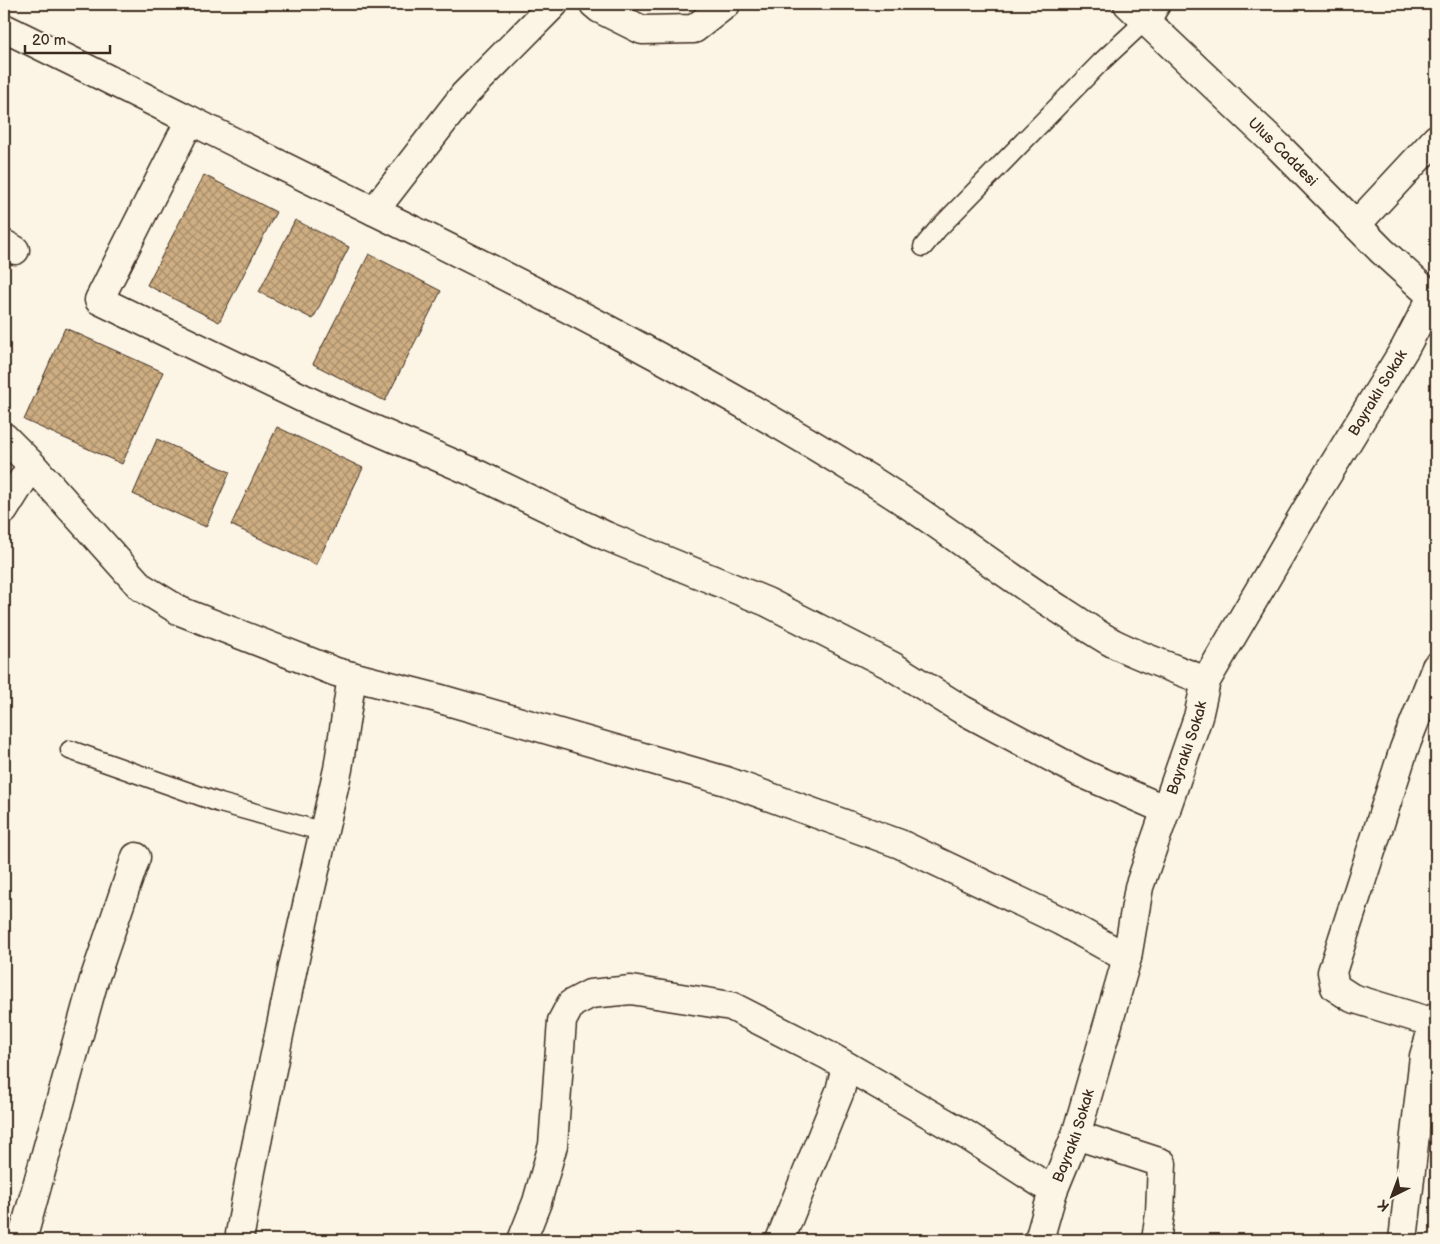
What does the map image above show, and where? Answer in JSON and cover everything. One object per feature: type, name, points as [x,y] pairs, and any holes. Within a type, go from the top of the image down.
[{"type":"street","points":[[374,211],[464,95],[554,4]]},
{"type":"street","points":[[594,4],[600,9],[642,30],[694,29],[726,4]]},
{"type":"street","name":"Ulus Caddesi","points":[[1143,10],[1382,251],[1434,298]]},
{"type":"street","points":[[4,28],[496,270],[593,321],[775,422],[863,475],[915,508],[1028,590],[1112,643],[1206,682]]},
{"type":"street","points":[[190,120],[99,300],[317,405],[473,472],[606,536],[767,602],[892,666],[961,710],[1079,772],[1166,810]]},
{"type":"street","points":[[1356,224],[1436,139]]},
{"type":"street","name":"Bayraklı Sokak","points":[[1039,1240],[1053,1191],[1076,1135],[1127,958],[1139,887],[1198,717],[1206,682],[1434,298]]},
{"type":"street","points":[[4,437],[32,465],[141,587],[180,611],[326,669],[447,701],[726,781],[900,844],[1061,921],[1127,958]]},
{"type":"street","points":[[4,510],[32,465]]},
{"type":"street","points":[[1403,1240],[1424,1056],[1435,1020],[1352,998],[1336,987],[1332,972],[1404,749],[1436,667]]},
{"type":"street","points":[[239,1240],[253,1161],[338,769],[352,676]]},
{"type":"street","points":[[22,1240],[94,980],[136,857]]},
{"type":"street","points":[[522,1240],[537,1202],[553,1145],[562,1020],[572,1004],[590,994],[631,990],[731,1006],[846,1066],[968,1136],[1053,1191]]},
{"type":"street","points":[[780,1240],[840,1092],[846,1066]]},
{"type":"street","points":[[1076,1135],[1162,1163],[1160,1214],[1156,1240]]},
{"type":"lane","points":[[923,247],[937,230],[1094,69],[1143,10]]},
{"type":"lane","points":[[70,750],[220,803],[324,832]]},
{"type":"building","points":[[204,175],[276,212],[219,322],[147,285]]},
{"type":"building","points":[[295,220],[349,247],[313,319],[259,292]]},
{"type":"building","points":[[369,254],[441,291],[385,401],[313,364]]},
{"type":"building","points":[[65,328],[163,372],[122,464],[24,420]]},
{"type":"building","points":[[277,427],[363,468],[316,565],[231,525]]},
{"type":"building","points":[[157,439],[230,472],[206,527],[133,494]]}]
